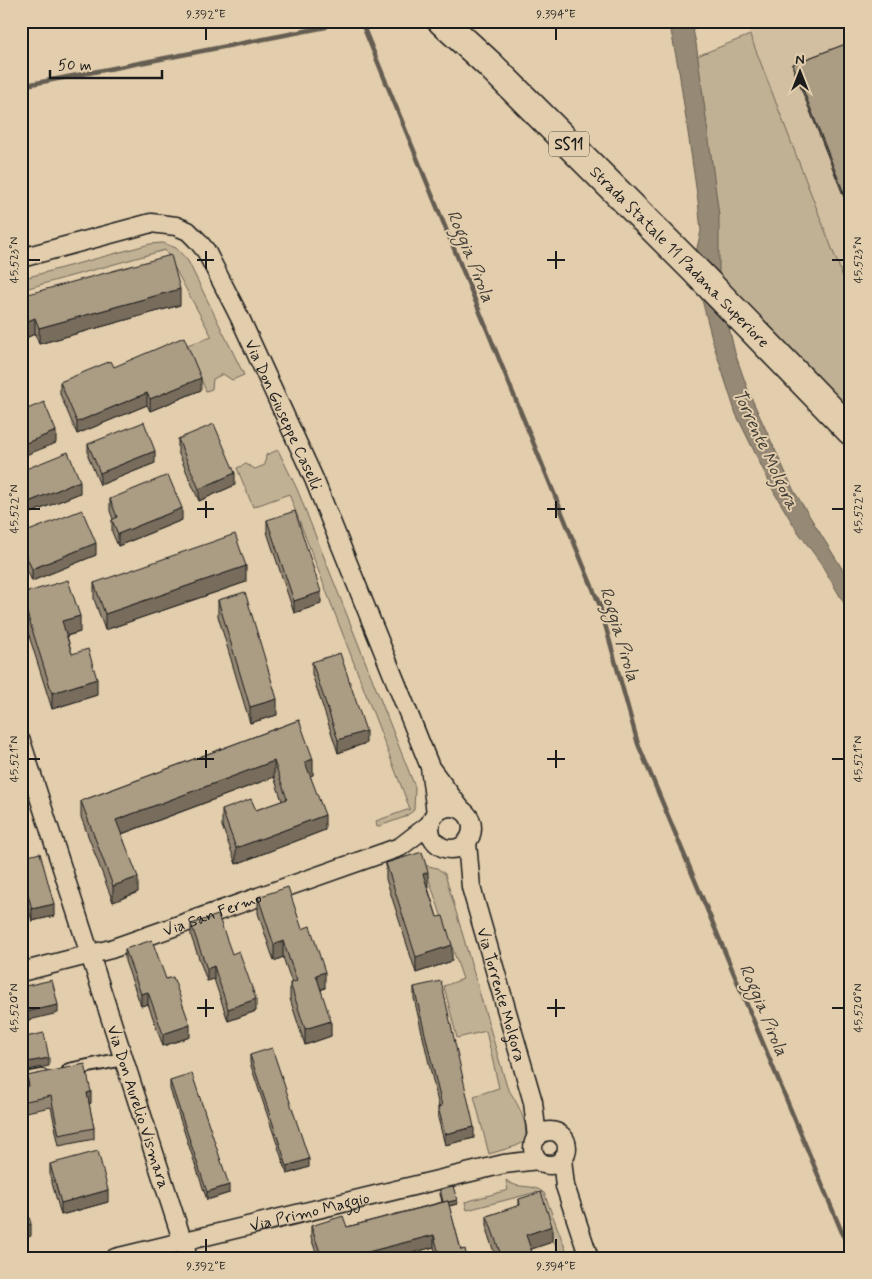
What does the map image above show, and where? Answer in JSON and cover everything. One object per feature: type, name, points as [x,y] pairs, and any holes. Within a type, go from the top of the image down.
[{"type":"main road","name":"Strada Statale 11 Padana Superiore","points":[[442,21],[490,65],[693,268],[851,431]]},
{"type":"street","name":"Via Don Giuseppe Caselli","points":[[21,258],[151,223],[184,228],[200,242],[240,318],[314,479],[430,767],[461,809]]},
{"type":"street","name":"Via Don Aurelio Vismara","points":[[21,741],[26,771],[90,955],[185,1250]]},
{"type":"street","name":"Via Don Giuseppe Caselli","points":[[430,767],[433,819]]},
{"type":"street","points":[[400,847],[450,807],[461,809]]},
{"type":"street","name":"Via Torrente Molgora","points":[[461,809],[470,818],[473,825],[473,832],[467,843],[471,886],[533,1102],[541,1137],[533,1151],[550,1162],[565,1186],[589,1258]]},
{"type":"street","name":"Via Torrente Molgora","points":[[433,819],[431,835],[471,886]]},
{"type":"street","points":[[400,847],[454,850],[467,843]]},
{"type":"street","name":"Via San Fermo","points":[[21,972],[90,955],[400,847]]},
{"type":"street","points":[[21,1080],[123,1059]]},
{"type":"street","name":"Via Torrente Molgora","points":[[541,1137],[558,1134],[566,1144],[566,1149],[550,1162]]},
{"type":"street","name":"Via Primo Maggio","points":[[504,1164],[541,1137]]},
{"type":"street","name":"Via Primo Maggio","points":[[115,1258],[185,1250],[504,1164],[550,1162]]},
{"type":"shaded area","points":[[745,21],[851,21],[851,298],[749,32]]},
{"type":"shaded area","points":[[750,35],[851,298],[851,431],[713,289],[687,60]]},
{"type":"shaded area","points":[[163,243],[176,248],[188,261],[244,375],[232,380],[223,374],[213,379],[212,389],[206,391],[187,345],[212,337],[165,250],[21,290],[21,279],[150,244]]},
{"type":"shaded area","points":[[278,450],[297,489],[415,787],[414,810],[405,817],[377,827],[376,821],[410,809],[289,494],[253,507],[237,468],[246,464],[255,469],[265,465],[266,455]]},
{"type":"shaded area","points":[[424,865],[437,868],[445,874],[507,1087],[518,1106],[526,1128],[524,1142],[489,1154],[474,1096],[499,1088],[486,1031],[457,1038],[444,986],[463,979]]},
{"type":"shaded area","points":[[506,1180],[515,1185],[535,1188],[544,1193],[569,1258],[560,1258],[537,1192],[467,1210],[465,1202],[508,1190]]},
{"type":"water","name":"Torrente Molgora","points":[[669,21],[691,21],[696,43],[719,215],[719,285],[735,353],[749,393],[794,491],[851,583],[851,615],[820,562],[796,529],[775,494],[736,414],[714,346],[701,296],[696,252],[701,231],[698,201],[679,71]]},
{"type":"building","points":[[851,42],[851,211],[793,64]]},
{"type":"building","points":[[171,255],[180,289],[39,328],[35,318],[21,324],[21,296]]},
{"type":"building","points":[[184,337],[201,378],[150,399],[147,393],[77,422],[60,382],[111,361],[114,367]]},
{"type":"building","points":[[21,400],[25,410],[44,402],[56,431],[21,445]]},
{"type":"building","points":[[144,422],[155,451],[100,473],[88,444]]},
{"type":"building","points":[[214,424],[235,473],[199,489],[178,439]]},
{"type":"building","points":[[68,452],[80,481],[26,503],[21,491],[21,471]]},
{"type":"building","points":[[168,475],[182,508],[118,534],[112,520],[117,517],[110,499]]},
{"type":"building","points":[[82,510],[96,543],[32,569],[21,544],[21,534]]},
{"type":"building","points":[[295,511],[321,592],[294,601],[267,520]]},
{"type":"building","points":[[235,534],[246,566],[105,614],[94,583]]},
{"type":"building","points":[[68,580],[80,616],[62,621],[72,654],[88,649],[97,679],[52,693],[21,594]]},
{"type":"building","points":[[245,592],[277,699],[250,707],[218,600]]},
{"type":"building","points":[[340,653],[366,731],[338,740],[312,662]]},
{"type":"building","points":[[299,720],[313,759],[305,762],[325,815],[236,848],[222,810],[251,799],[256,810],[287,799],[274,761],[116,820],[138,877],[113,886],[81,801]]},
{"type":"building","points":[[21,815],[26,826],[21,828]]},
{"type":"building","points":[[422,852],[428,872],[423,874],[437,917],[443,916],[452,945],[416,957],[386,863]]},
{"type":"building","points":[[40,853],[54,904],[32,909],[21,870],[21,858]]},
{"type":"building","points":[[288,887],[302,929],[310,926],[325,972],[316,975],[331,1021],[305,1029],[290,983],[297,981],[283,941],[274,945],[258,897]]},
{"type":"building","points":[[218,915],[232,954],[239,951],[256,999],[228,1009],[214,966],[207,969],[191,924]]},
{"type":"building","points":[[152,940],[166,979],[173,977],[190,1025],[163,1034],[148,992],[141,994],[125,949]]},
{"type":"building","points":[[52,980],[58,1005],[21,1013],[21,987]]},
{"type":"building","points":[[441,981],[474,1127],[445,1134],[438,1107],[442,1106],[414,987]]},
{"type":"building","points":[[44,1033],[49,1058],[22,1063],[21,1038]]},
{"type":"building","points":[[272,1048],[309,1159],[287,1166],[250,1055]]},
{"type":"building","points":[[85,1064],[91,1092],[87,1093],[94,1128],[59,1135],[51,1096],[21,1102],[21,1088],[29,1086],[27,1076]]},
{"type":"building","points":[[192,1074],[229,1185],[207,1192],[170,1081]]},
{"type":"building","points":[[98,1151],[108,1190],[61,1203],[50,1164]]},
{"type":"building","points":[[453,1186],[457,1200],[443,1202],[440,1189]]},
{"type":"building","points":[[541,1192],[552,1226],[526,1235],[534,1258],[502,1258],[487,1216],[520,1205],[519,1199]]},
{"type":"building","points":[[448,1201],[461,1250],[465,1249],[467,1258],[440,1258],[434,1235],[356,1255],[357,1258],[322,1258],[311,1226],[343,1216],[347,1227]]},
{"type":"building","points":[[25,1202],[31,1224],[21,1227],[21,1203]]},
{"type":"waterway","name":"Roggia Pirola","points":[[361,21],[600,606],[638,744],[851,1254]]},
{"type":"waterway","points":[[21,86],[326,27]]}]
